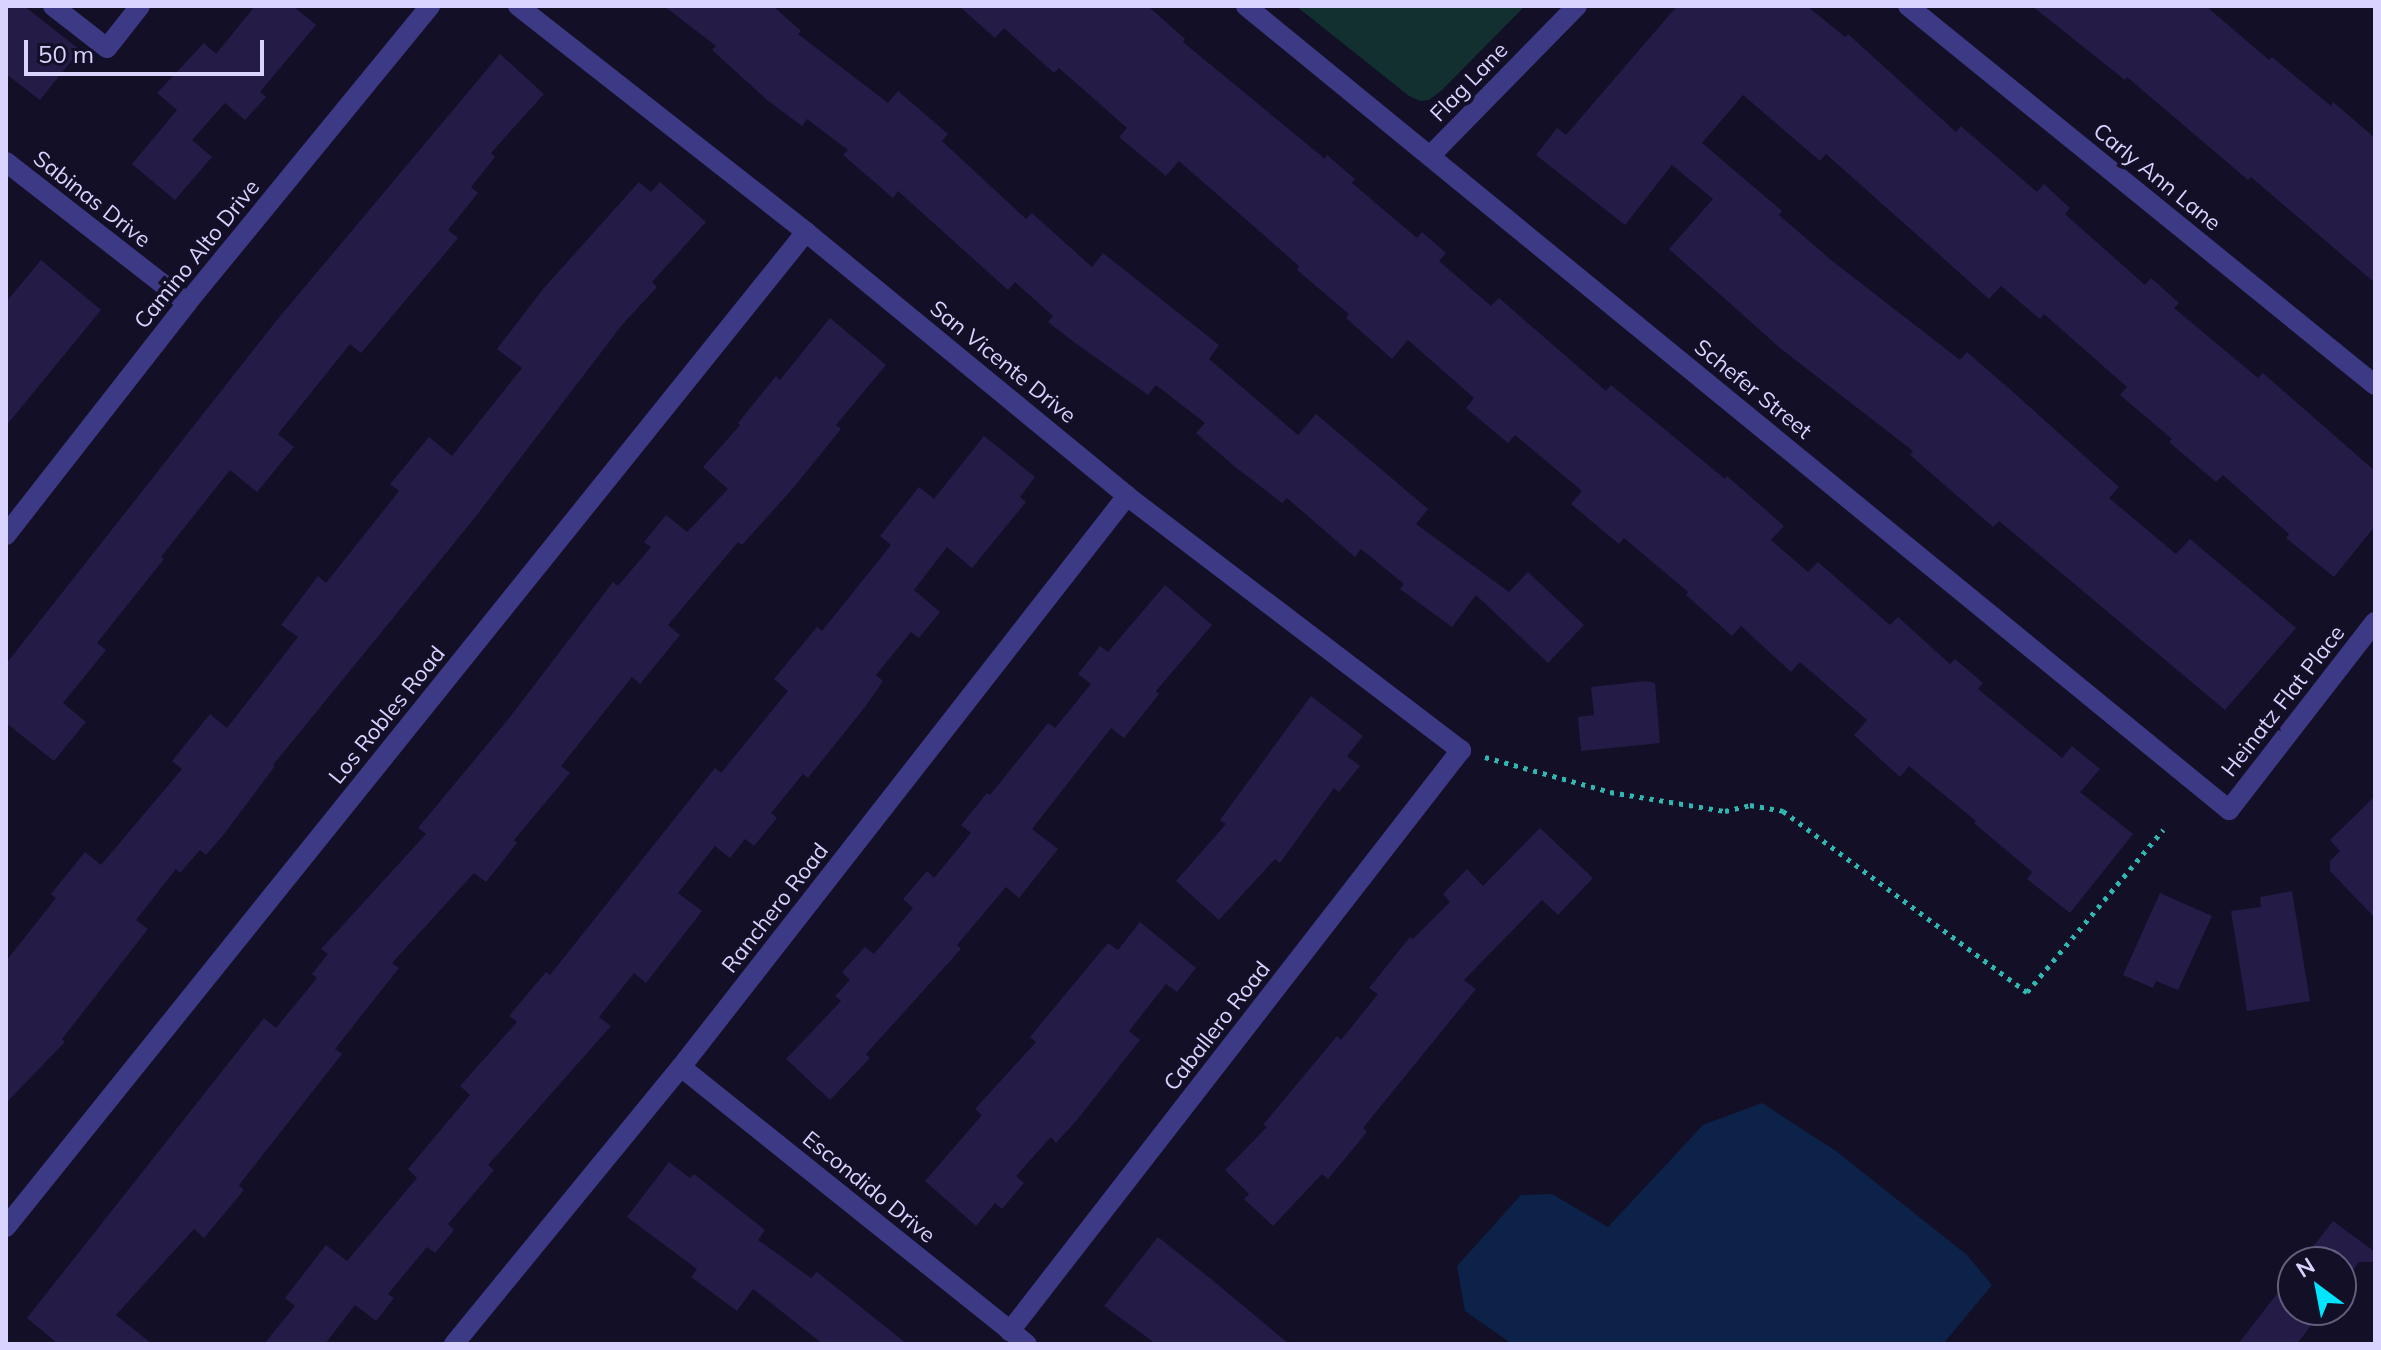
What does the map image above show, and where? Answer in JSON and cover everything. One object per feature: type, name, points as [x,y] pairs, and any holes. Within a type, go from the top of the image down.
[{"type":"street","points":[[53,6],[107,48],[140,6]]},
{"type":"street","name":"Camino Alto Drive","points":[[6,535],[187,303],[430,6]]},
{"type":"street","name":"San Vicente Drive","points":[[518,6],[806,232],[1127,496],[1461,750]]},
{"type":"street","name":"Schefer Street","points":[[1246,6],[2229,810]]},
{"type":"street","name":"Flag Lane","points":[[1430,156],[1577,6]]},
{"type":"street","name":"Carly Ann Lane","points":[[1908,6],[2375,385]]},
{"type":"street","name":"Sabinas Drive","points":[[6,162],[187,303]]},
{"type":"street","name":"Los Robles Road","points":[[6,1227],[806,232]]},
{"type":"street","name":"Ranchero Road","points":[[454,1344],[681,1067],[1127,496]]},
{"type":"street","name":"Heinatz Flat Place","points":[[2229,810],[2375,622]]},
{"type":"street","name":"Caballero Road","points":[[1010,1331],[1461,750]]},
{"type":"street","name":"Escondido Drive","points":[[681,1067],[1027,1344]]},
{"type":"path","points":[[1461,750],[1610,792],[1725,811],[1750,805],[1783,811],[2027,992],[2163,830]]},
{"type":"green space","points":[[1296,6],[1525,6],[1442,90],[1429,100],[1420,101],[1409,96]]},
{"type":"water","points":[[1762,1103],[1836,1151],[1967,1255],[1992,1285],[1943,1344],[1512,1344],[1465,1311],[1457,1266],[1521,1195],[1552,1194],[1608,1227],[1703,1125]]},
{"type":"building","points":[[6,6],[24,6],[80,50],[40,100],[6,74]]},
{"type":"building","points":[[255,6],[293,6],[316,25],[260,92],[266,97],[245,120],[225,103],[192,140],[212,157],[175,200],[132,164],[177,110],[157,93],[204,43],[216,54]]},
{"type":"building","points":[[664,6],[773,6],[801,31],[798,34],[888,103],[898,91],[948,134],[942,141],[1026,219],[1032,213],[1092,267],[1103,253],[1219,345],[1209,359],[1298,435],[1316,414],[1428,509],[1416,524],[1509,592],[1528,572],[1584,625],[1548,663],[1476,595],[1452,627],[1400,589],[1404,584],[1361,549],[1355,557],[1287,498],[1282,503],[1234,466],[1196,433],[1205,423],[1156,385],[1148,395],[1048,322],[1053,316],[1015,282],[1008,290],[898,191],[893,198],[843,155],[848,150],[807,119],[802,126],[767,100],[712,50],[716,46]]},
{"type":"building","points":[[959,6],[1148,6],[1185,39],[1183,42],[1325,159],[1327,155],[1355,179],[1352,183],[1417,238],[1422,232],[1446,253],[1439,261],[1491,306],[1499,298],[1606,391],[1611,385],[1725,479],[1727,476],[1784,526],[1771,540],[1808,572],[1818,562],[1890,625],[1898,617],[1950,664],[1955,659],[1983,683],[1978,689],[2062,758],[2072,746],[2100,769],[2080,792],[2133,834],[2070,913],[2027,879],[2032,872],[1974,823],[1976,821],[1909,766],[1900,777],[1854,735],[1867,720],[1800,662],[1791,672],[1741,626],[1732,636],[1686,595],[1688,592],[1624,538],[1619,544],[1571,504],[1582,491],[1515,435],[1508,443],[1466,408],[1474,398],[1408,340],[1392,359],[1346,318],[1349,314],[1297,270],[1299,266],[1179,161],[1166,176],[1119,137],[1127,128],[1059,68],[1054,73],[1004,28],[995,38]]},
{"type":"building","points":[[1677,6],[1807,6],[1845,37],[1848,34],[1956,132],[1961,126],[2037,192],[2044,184],[2070,208],[2065,214],[2145,285],[2151,278],[2179,303],[2174,308],[2258,378],[2263,373],[2375,471],[2375,526],[2334,577],[2286,538],[2289,534],[2223,475],[2216,482],[2169,442],[2172,439],[2120,395],[2127,387],[2044,314],[2040,319],[2001,286],[1989,299],[1826,154],[1820,161],[1743,95],[1702,143],[1782,211],[1779,215],[1831,260],[1960,360],[1967,352],[2119,487],[2109,498],[2176,554],[2190,539],[2296,628],[2225,710],[1999,521],[1993,527],[1910,455],[1913,451],[1780,348],[1669,249],[1713,199],[1672,165],[1625,225],[1536,155],[1557,128],[1566,135]]},
{"type":"building","points":[[2032,6],[2206,6],[2269,60],[2272,57],[2331,106],[2333,102],[2375,138],[2375,283],[2251,177],[2248,180],[2127,77],[2125,80]]},
{"type":"building","points":[[500,54],[544,94],[491,153],[495,157],[471,187],[478,193],[448,230],[458,238],[361,353],[350,344],[278,434],[294,447],[257,492],[230,470],[161,557],[164,559],[97,643],[106,650],[63,703],[86,722],[54,761],[6,723],[6,664],[277,320]]},
{"type":"building","points":[[639,182],[651,192],[660,182],[706,222],[652,282],[657,287],[622,325],[473,520],[273,765],[225,833],[206,855],[200,850],[180,873],[176,869],[136,920],[148,929],[62,1039],[65,1042],[6,1103],[6,961],[56,898],[51,894],[85,852],[101,865],[182,769],[172,761],[210,714],[227,728],[298,637],[281,625],[318,576],[326,583],[399,491],[390,484],[429,437],[452,456],[522,368],[497,349],[543,289]]},
{"type":"building","points":[[41,260],[101,310],[6,426],[6,302]]},
{"type":"building","points":[[830,318],[886,365],[836,425],[841,429],[794,487],[742,545],[738,542],[668,625],[680,635],[640,684],[632,677],[561,766],[570,773],[514,840],[517,843],[486,882],[474,873],[392,963],[399,968],[335,1049],[342,1054],[239,1185],[244,1190],[204,1238],[194,1229],[116,1315],[152,1344],[58,1344],[27,1318],[264,1018],[276,1028],[317,978],[312,974],[328,954],[321,949],[426,834],[418,828],[506,722],[613,582],[618,586],[651,547],[644,542],[666,515],[687,532],[728,489],[703,467],[740,425],[738,423],[776,376],[780,380]]},
{"type":"building","points":[[984,436],[1035,477],[1020,497],[1026,502],[972,568],[947,547],[914,590],[940,612],[919,638],[911,632],[876,675],[883,681],[865,707],[808,778],[803,774],[771,813],[777,818],[754,846],[745,839],[730,858],[715,846],[678,893],[702,911],[646,983],[634,973],[599,1017],[611,1026],[488,1165],[494,1170],[448,1224],[454,1230],[435,1253],[427,1247],[388,1294],[394,1298],[376,1321],[355,1305],[325,1344],[264,1344],[295,1306],[285,1298],[326,1245],[347,1261],[417,1178],[408,1169],[470,1095],[460,1086],[517,1022],[509,1016],[546,972],[550,975],[715,768],[721,773],[788,691],[774,679],[817,627],[822,631],[891,545],[880,536],[919,487],[934,499]]},
{"type":"building","points":[[1165,585],[1212,625],[1156,691],[1159,694],[1124,738],[1111,728],[1032,829],[1058,849],[1019,898],[1006,887],[957,945],[961,949],[866,1054],[870,1058],[830,1100],[786,1059],[841,1001],[835,996],[850,980],[842,972],[865,947],[874,954],[913,908],[903,899],[927,871],[934,878],[971,833],[961,825],[987,793],[990,795],[1048,723],[1055,728],[1091,684],[1078,674],[1100,646],[1108,652]]},
{"type":"building","points":[[1646,681],[1655,683],[1660,743],[1581,751],[1578,717],[1594,715],[1591,687]]},
{"type":"building","points":[[1311,696],[1363,736],[1347,756],[1360,766],[1339,792],[1334,788],[1280,863],[1275,859],[1219,920],[1176,881],[1226,824],[1220,820]]},
{"type":"building","points":[[2375,796],[2375,918],[2330,871],[2330,861],[2340,851],[2330,840]]},
{"type":"building","points":[[1540,828],[1593,878],[1558,915],[1542,900],[1464,980],[1476,989],[1363,1128],[1367,1132],[1328,1179],[1322,1174],[1273,1226],[1244,1199],[1249,1194],[1225,1170],[1267,1127],[1263,1125],[1337,1036],[1341,1040],[1378,994],[1369,988],[1410,937],[1413,939],[1450,902],[1443,894],[1467,869],[1483,886]]},
{"type":"building","points":[[2292,891],[2310,1001],[2247,1011],[2231,911],[2261,907],[2260,897]]},
{"type":"building","points":[[2160,893],[2212,916],[2178,990],[2156,981],[2153,988],[2123,975]]},
{"type":"building","points":[[1140,922],[1196,968],[1177,992],[1166,984],[1129,1031],[1140,1040],[1077,1120],[1056,1143],[1051,1137],[1016,1176],[1024,1183],[1002,1209],[995,1203],[976,1226],[925,1181],[982,1115],[975,1109],[1036,1042],[1030,1037],[1073,985],[1108,943],[1118,950]]},
{"type":"building","points":[[669,1162],[690,1178],[694,1174],[765,1230],[758,1240],[811,1278],[817,1272],[907,1344],[823,1344],[753,1289],[737,1311],[691,1277],[697,1269],[627,1217]]},
{"type":"building","points":[[2333,1221],[2375,1252],[2375,1262],[2357,1265],[2357,1246],[2313,1246]]},
{"type":"building","points":[[1158,1237],[1289,1344],[1156,1344],[1104,1306]]},
{"type":"building","points":[[2277,1294],[2277,1326],[2311,1326],[2297,1344],[2238,1344]]}]
